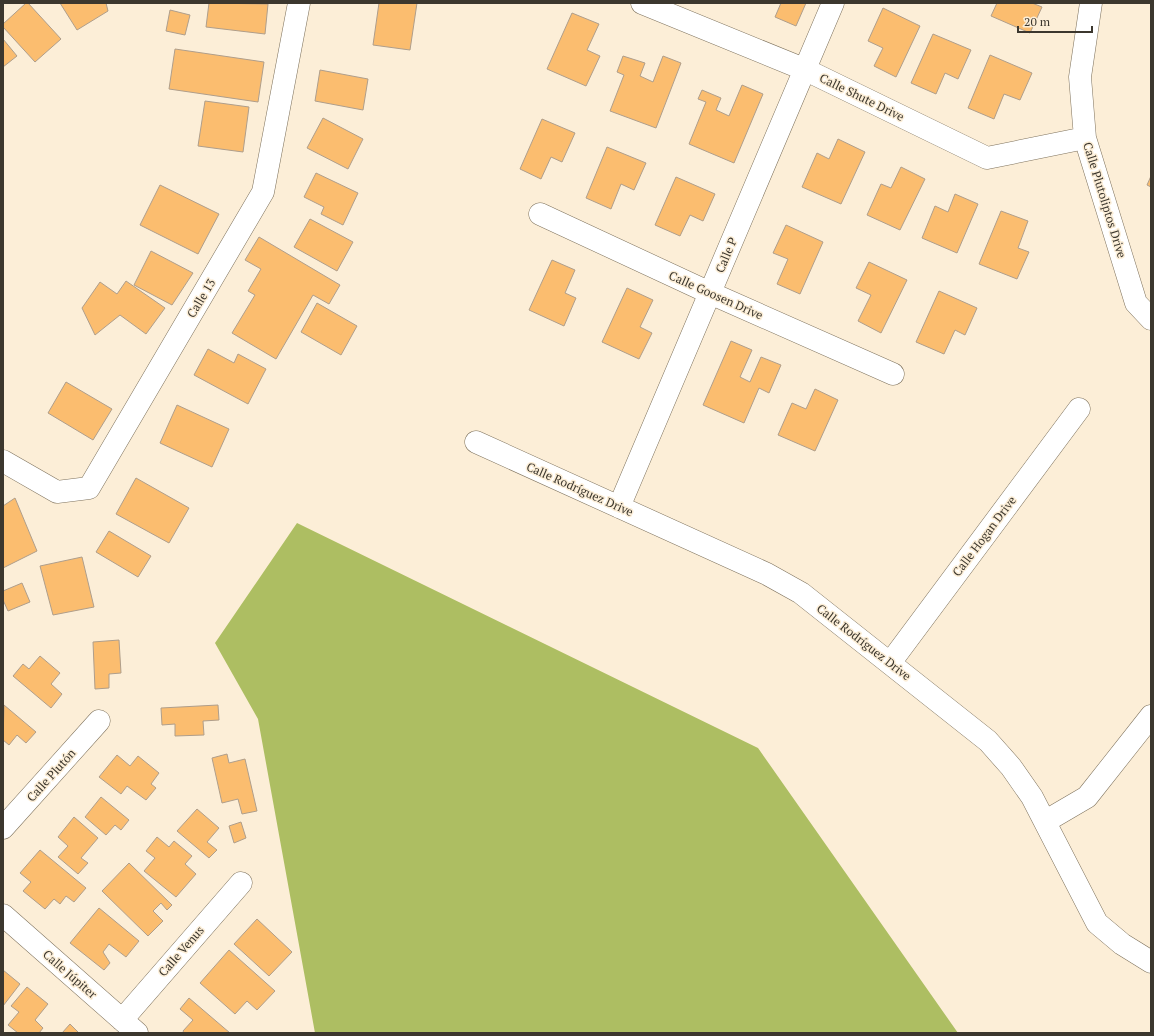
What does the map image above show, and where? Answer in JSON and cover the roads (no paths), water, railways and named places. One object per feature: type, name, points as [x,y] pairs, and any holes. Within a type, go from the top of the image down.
[{"type":"street","name":"Calle 13","points":[[3,462],[57,492],[89,488],[263,192],[299,3]]},
{"type":"street","name":"Calle Shute Drive","points":[[642,3],[806,70],[987,158],[1085,138]]},
{"type":"street","name":"Calle P","points":[[619,507],[806,70],[833,3]]},
{"type":"street","name":"Calle Plutoliptos Drive","points":[[1091,3],[1080,77],[1085,138],[1151,319]]},
{"type":"street","name":"Calle Goosen Drive","points":[[540,214],[710,293],[893,374]]},
{"type":"street","name":"Calle Hogan Drive","points":[[890,663],[1079,409]]},
{"type":"street","name":"Calle Rodríguez Drive","points":[[476,442],[784,582],[801,593],[988,741],[1032,797],[1097,923],[1122,944],[1151,962]]},
{"type":"street","points":[[1046,822],[1087,797],[1151,716]]},
{"type":"street","name":"Calle Plutón","points":[[3,828],[99,721]]},
{"type":"street","name":"Calle Venus","points":[[129,1026],[241,883]]},
{"type":"street","name":"Calle Júpiter","points":[[3,915],[129,1026]]}]
